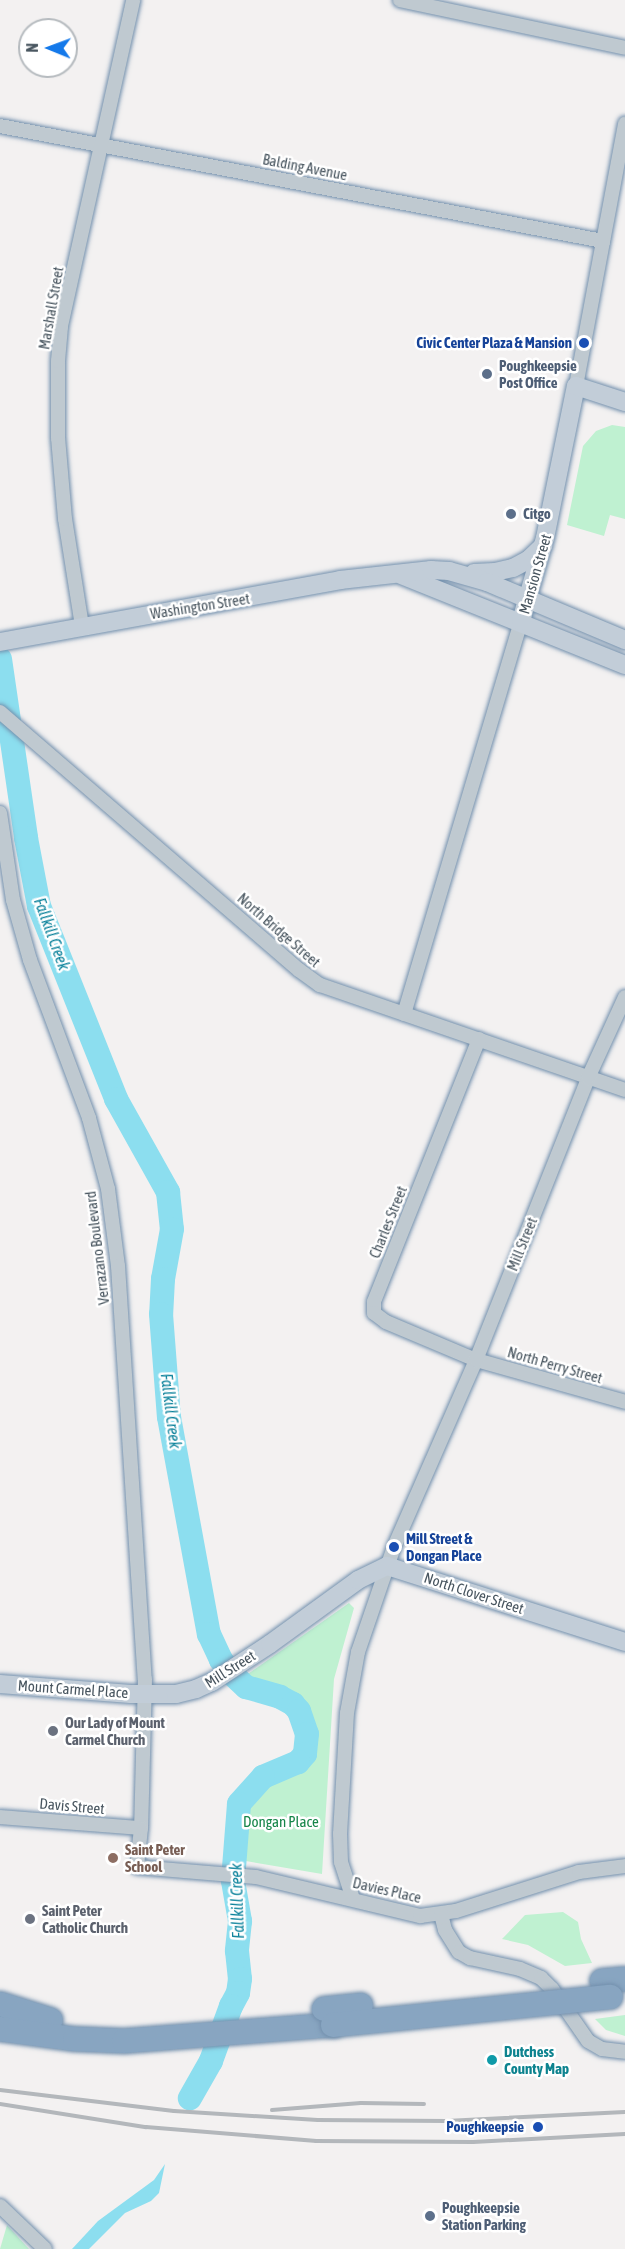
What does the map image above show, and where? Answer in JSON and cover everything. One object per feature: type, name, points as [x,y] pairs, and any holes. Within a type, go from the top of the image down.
[{"type":"highway","points":[[0,2029],[99,2040],[616,1988]]},
{"type":"highway","points":[[0,2004],[51,2020]]},
{"type":"highway","points":[[0,2012],[51,2020],[194,2029]]},
{"type":"street","name":"Marshall Street","points":[[82,626],[65,519],[58,438],[58,361],[61,326],[133,0]]},
{"type":"street","points":[[400,0],[625,48]]},
{"type":"street","name":"Mansion Street","points":[[404,1014],[544,544],[625,124]]},
{"type":"street","name":"Balding Avenue","points":[[0,126],[603,241]]},
{"type":"street","points":[[576,386],[625,402]]},
{"type":"street","points":[[449,571],[489,573],[508,570],[528,560],[544,544]]},
{"type":"street","name":"Washington Street","points":[[5,642],[82,626],[248,599],[340,580],[431,570],[449,571],[487,582],[625,640]]},
{"type":"street","name":"Washington Street","points":[[401,575],[521,621],[625,665]]},
{"type":"street","name":"North Bridge Street","points":[[0,712],[299,970],[320,985],[625,1090]]},
{"type":"street","name":"Verrazano Boulevard","points":[[0,813],[13,900],[30,960],[89,1118],[108,1189],[118,1266],[145,1694]]},
{"type":"street","name":"Mill Street","points":[[145,1694],[176,1694],[212,1682],[329,1599],[358,1580],[387,1566],[418,1489],[476,1360],[588,1078],[625,997]]},
{"type":"street","name":"Charles Street","points":[[476,1360],[386,1322],[374,1313],[374,1302],[479,1039]]},
{"type":"street","name":"North Perry Street","points":[[476,1360],[625,1402]]},
{"type":"street","points":[[353,1899],[341,1862],[340,1845],[347,1713],[358,1652],[387,1566]]},
{"type":"street","name":"North Clover Street","points":[[387,1566],[625,1642]]},
{"type":"street","name":"Mount Carmel Place","points":[[0,1684],[145,1694]]},
{"type":"street","points":[[141,1828],[145,1694]]},
{"type":"street","name":"Davis Street","points":[[0,1817],[141,1828]]},
{"type":"street","name":"Davies Place","points":[[141,1828],[137,1867],[243,1875],[353,1899],[413,1915],[441,1914],[579,1872],[625,1866]]},
{"type":"street","points":[[441,1914],[445,1930],[459,1952],[476,1960],[534,1974],[552,1989],[588,2041],[602,2049],[625,2052]]},
{"type":"street","points":[[0,2206],[45,2249]]},
{"type":"green space","points":[[612,425],[625,427],[625,519],[610,515],[604,536],[567,525],[583,446],[596,431]]},
{"type":"green space","name":"Dongan Place","points":[[349,1603],[354,1608],[334,1679],[322,1874],[234,1859],[239,1804],[246,1794],[271,1772],[298,1762],[305,1754],[307,1744],[303,1720],[293,1704],[280,1697],[246,1687],[238,1681]]},
{"type":"green space","points":[[563,1912],[578,1922],[581,1939],[592,1963],[565,1966],[528,1945],[502,1939],[525,1915]]},
{"type":"green space","points":[[625,2015],[625,2036],[606,2030],[595,2019]]},
{"type":"green space","points":[[7,2225],[29,2249],[0,2249]]},
{"type":"water","points":[[165,2164],[159,2193],[151,2201],[125,2213],[89,2249],[72,2249],[98,2221],[154,2180]]},
{"type":"waterway","name":"Fallkill Creek","points":[[0,659],[26,838],[39,906],[116,1099],[168,1192],[172,1229],[163,1279],[161,1314],[169,1417],[209,1634],[221,1660],[233,1675],[246,1687],[280,1697],[293,1704],[299,1711],[307,1734],[305,1754],[298,1762],[263,1777],[239,1804],[233,1881],[240,1921],[237,1951],[240,1979],[238,1993],[211,2061],[190,2098]]},
{"type":"railway","points":[[0,2090],[174,2111],[318,2120],[446,2121],[625,2112]]},
{"type":"railway","points":[[272,2110],[361,2103],[424,2104]]},
{"type":"railway","points":[[0,2104],[146,2127],[316,2141],[473,2142],[625,2134]]},
{"type":"place","name":"Civic Center Plaza & Mansion","points":[[584,343]]},
{"type":"place","name":"Poughkeepsie Post Office","points":[[487,374]]},
{"type":"place","name":"Citgo","points":[[511,514]]},
{"type":"place","name":"Mill Street & Dongan Place","points":[[394,1547]]},
{"type":"place","name":"Our Lady of Mount Carmel Church","points":[[53,1731]]},
{"type":"place","name":"Saint Peter School","points":[[113,1858]]},
{"type":"place","name":"Saint Peter Catholic Church","points":[[30,1919]]},
{"type":"place","name":"Dutchess County Map","points":[[492,2060]]},
{"type":"place","name":"Poughkeepsie","points":[[538,2127]]},
{"type":"place","name":"Poughkeepsie Station Parking","points":[[430,2216]]}]
